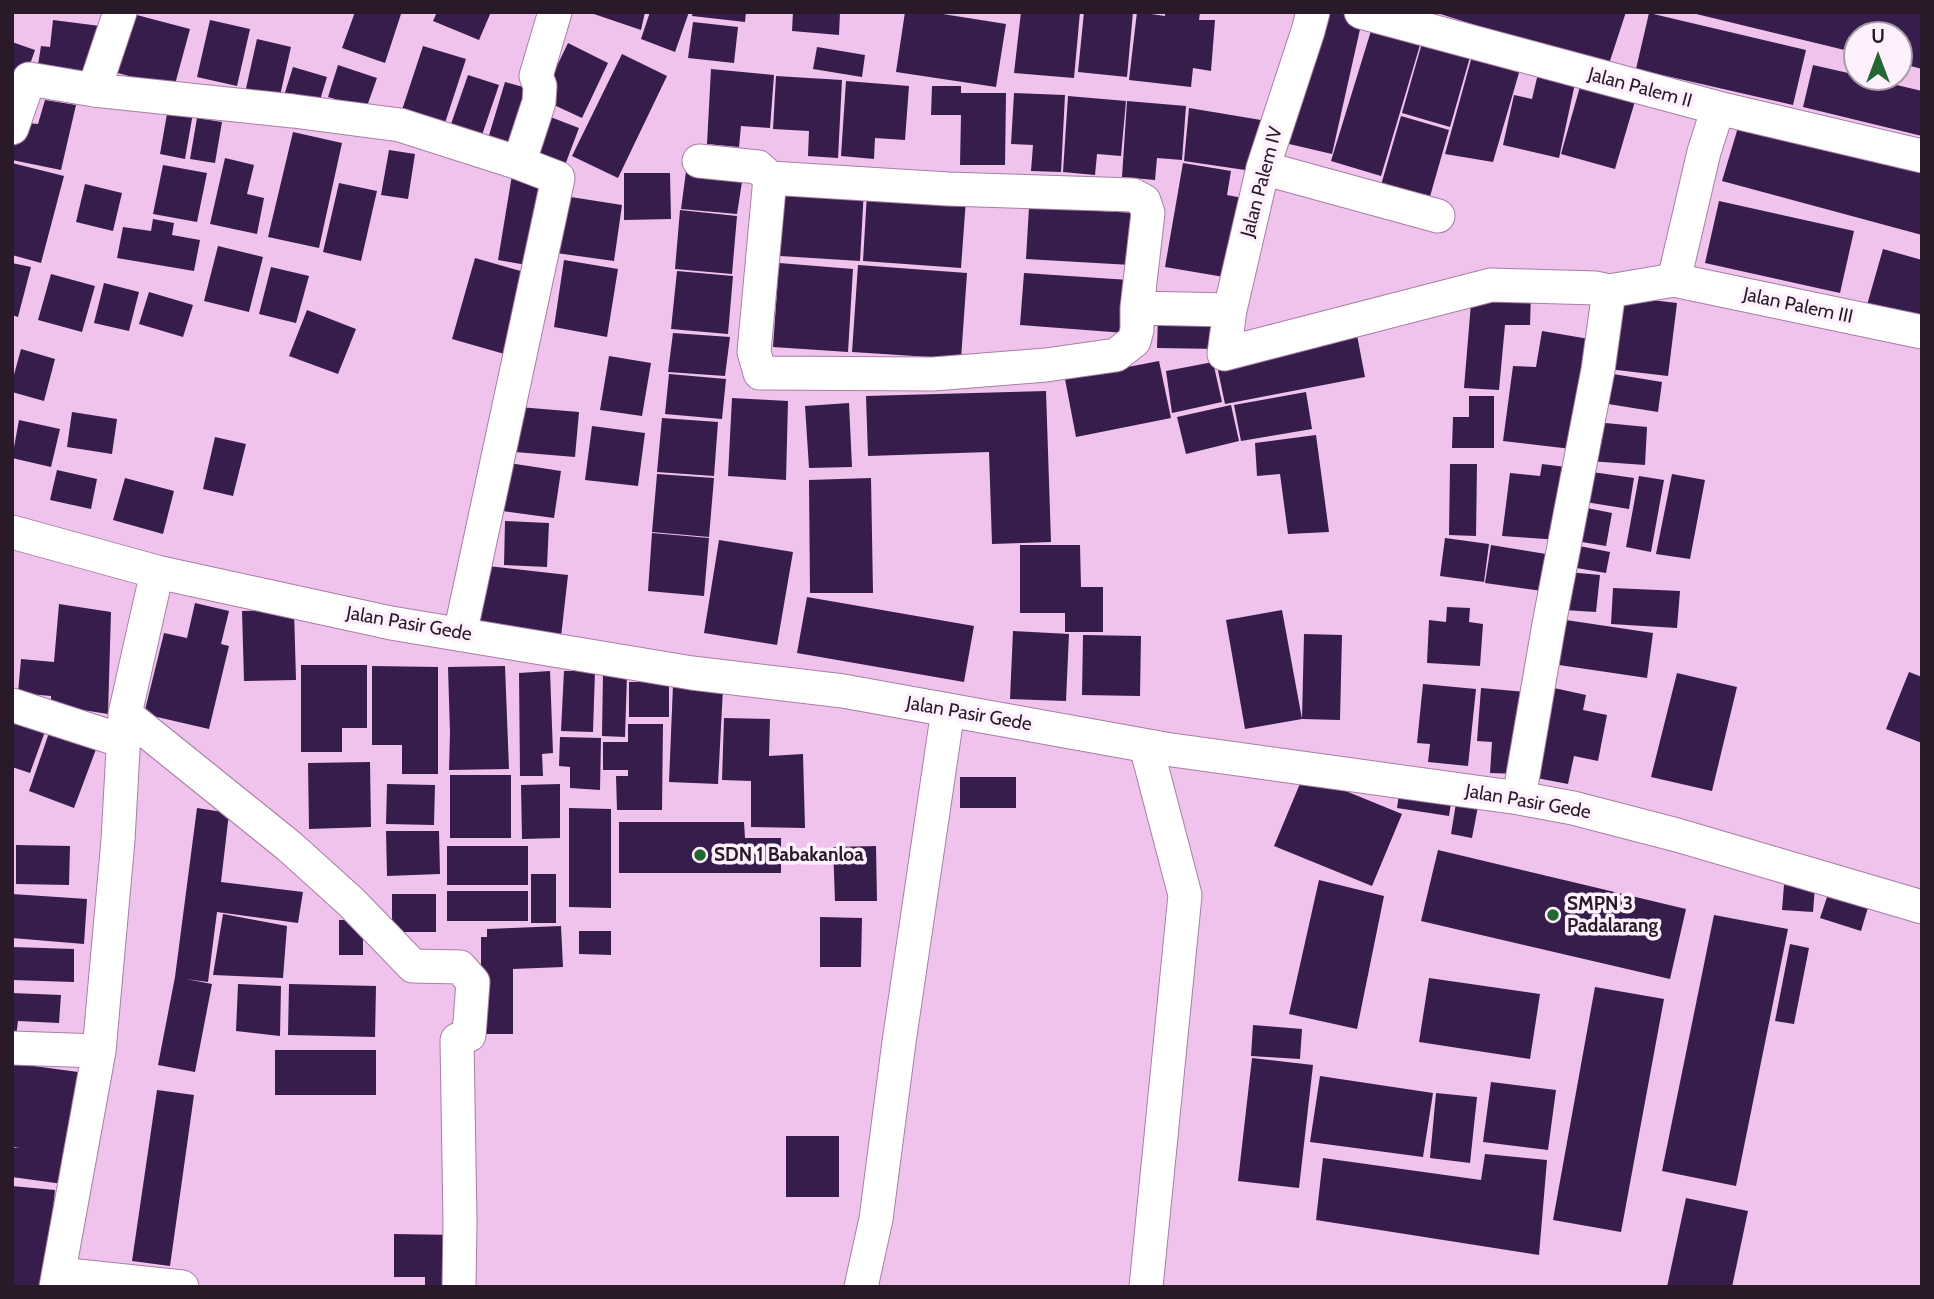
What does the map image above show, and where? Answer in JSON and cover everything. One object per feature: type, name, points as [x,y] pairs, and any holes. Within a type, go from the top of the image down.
[{"type":"street","points":[[94,90],[120,12]]},
{"type":"street","points":[[519,163],[539,102],[540,86],[536,76],[555,12]]},
{"type":"street","name":"Jalan Palem IV","points":[[1313,12],[1263,168],[1230,310],[1224,354],[1491,285],[1596,288],[1609,291]]},
{"type":"street","name":"Jalan Palem II","points":[[1361,12],[1718,108],[1922,156]]},
{"type":"street","points":[[12,128],[29,79],[94,90],[400,125],[558,178],[460,634]]},
{"type":"street","points":[[1519,798],[1549,624],[1596,383],[1609,291],[1674,280],[1704,152],[1718,108]]},
{"type":"street","points":[[699,161],[758,167],[770,178],[948,189],[1133,195],[1144,201],[1148,213],[1134,341],[1116,355],[1046,365],[933,374],[760,373],[754,352],[770,178]]},
{"type":"street","points":[[1263,168],[1438,216]]},
{"type":"street","name":"Jalan Palem III","points":[[1674,280],[1922,332]]},
{"type":"street","points":[[1137,308],[1230,310]]},
{"type":"street","name":"Jalan Pasir Gede","points":[[12,532],[157,572],[391,623],[692,673],[843,691],[1146,746],[1519,798],[1573,808],[1677,835],[1922,907]]},
{"type":"street","points":[[157,572],[124,728],[118,841],[99,1051],[57,1280],[182,1287]]},
{"type":"street","points":[[12,705],[124,728],[289,846],[351,902],[413,966],[460,967],[474,982],[469,1035],[457,1040],[460,1287]]},
{"type":"street","points":[[861,1287],[876,1219],[948,710]]},
{"type":"street","points":[[1146,746],[1185,895],[1146,1287]]},
{"type":"street","points":[[12,1048],[99,1051]]},
{"type":"building","points":[[355,12],[401,14],[385,63],[342,48]]},
{"type":"building","points":[[437,12],[491,12],[479,40],[433,21]]},
{"type":"building","points":[[588,12],[645,12],[641,30]]},
{"type":"building","points":[[650,12],[689,12],[675,52],[641,39]]},
{"type":"building","points":[[693,12],[746,12],[745,22],[692,16]]},
{"type":"building","points":[[793,12],[840,12],[839,35],[792,31]]},
{"type":"building","points":[[905,12],[930,12],[1006,24],[996,87],[896,72]]},
{"type":"building","points":[[1021,12],[1080,12],[1074,78],[1014,73]]},
{"type":"building","points":[[1084,12],[1133,12],[1127,77],[1078,72]]},
{"type":"building","points":[[1137,12],[1165,16],[1165,12],[1200,12],[1199,20],[1215,20],[1211,71],[1193,68],[1191,87],[1129,80]]},
{"type":"building","points":[[1314,12],[1346,12],[1363,16],[1332,154],[1285,143]]},
{"type":"building","points":[[1434,12],[1626,12],[1608,67]]},
{"type":"building","points":[[1688,12],[1922,12],[1922,69],[1913,67],[1913,21],[1843,21],[1843,50]]},
{"type":"building","points":[[129,13],[190,29],[174,88],[114,72]]},
{"type":"building","points":[[1649,13],[1806,50],[1793,105],[1636,69]]},
{"type":"building","points":[[53,20],[100,26],[93,79],[37,71],[41,46],[50,47]]},
{"type":"building","points":[[210,20],[250,29],[237,86],[197,77]]},
{"type":"building","points":[[1374,21],[1423,35],[1381,176],[1331,161]]},
{"type":"building","points":[[693,22],[738,27],[734,63],[688,58]]},
{"type":"building","points":[[1424,36],[1472,50],[1450,127],[1402,113]]},
{"type":"building","points":[[257,39],[291,47],[279,100],[245,93]]},
{"type":"building","points":[[12,42],[35,50],[14,110],[12,110]]},
{"type":"building","points":[[568,43],[608,63],[582,118],[541,99]]},
{"type":"building","points":[[423,46],[466,59],[443,129],[400,116]]},
{"type":"building","points":[[817,47],[865,55],[862,77],[813,69]]},
{"type":"building","points":[[1474,49],[1523,59],[1493,162],[1445,154]]},
{"type":"building","points":[[622,54],[667,76],[618,178],[572,156]]},
{"type":"building","points":[[338,65],[377,78],[366,109],[333,105],[335,99],[328,97]]},
{"type":"building","points":[[1540,65],[1577,74],[1559,158],[1503,145],[1514,95],[1532,99]]},
{"type":"building","points":[[1813,65],[1843,72],[1843,91],[1913,91],[1913,89],[1922,91],[1922,136],[1803,107]]},
{"type":"building","points":[[293,67],[327,77],[317,110],[283,99]]},
{"type":"building","points":[[711,69],[774,75],[770,128],[741,126],[739,147],[707,144]]},
{"type":"building","points":[[468,75],[499,85],[481,138],[450,127]]},
{"type":"building","points":[[776,76],[842,80],[838,158],[808,156],[809,131],[773,129]]},
{"type":"building","points":[[1583,76],[1638,91],[1615,169],[1561,154]]},
{"type":"building","points":[[846,81],[909,86],[905,140],[875,138],[874,159],[841,156]]},
{"type":"building","points":[[505,82],[538,91],[520,152],[487,142]]},
{"type":"building","points":[[932,86],[961,86],[961,93],[1006,93],[1005,165],[960,165],[961,115],[931,115]]},
{"type":"building","points":[[1014,93],[1065,95],[1061,172],[1031,171],[1033,145],[1011,144]]},
{"type":"building","points":[[1068,96],[1126,101],[1121,156],[1097,154],[1095,175],[1063,172]]},
{"type":"building","points":[[45,100],[76,105],[61,170],[12,160],[12,143],[18,122],[38,124]]},
{"type":"building","points":[[1127,101],[1186,106],[1182,160],[1157,158],[1155,180],[1122,177]]},
{"type":"building","points":[[168,108],[193,113],[185,159],[160,154]]},
{"type":"building","points":[[1189,108],[1261,120],[1252,171],[1184,161]]},
{"type":"building","points":[[540,113],[579,128],[562,173],[522,158]]},
{"type":"building","points":[[1401,116],[1449,130],[1427,207],[1379,192]]},
{"type":"building","points":[[197,118],[222,122],[215,163],[190,159]]},
{"type":"building","points":[[1739,124],[1922,172],[1922,235],[1722,181]]},
{"type":"building","points":[[293,132],[342,143],[319,248],[268,237]]},
{"type":"building","points":[[389,150],[415,154],[408,199],[381,195]]},
{"type":"building","points":[[225,158],[254,165],[247,194],[264,198],[257,234],[210,224]]},
{"type":"building","points":[[12,163],[64,176],[41,263],[12,255]]},
{"type":"building","points":[[1183,163],[1231,171],[1227,195],[1248,199],[1224,277],[1165,267]]},
{"type":"building","points":[[687,164],[744,169],[737,214],[681,209]]},
{"type":"building","points":[[163,165],[207,173],[197,222],[153,214]]},
{"type":"building","points":[[624,173],[670,173],[671,219],[624,220]]},
{"type":"building","points":[[512,175],[552,182],[538,267],[498,260]]},
{"type":"building","points":[[339,183],[377,191],[361,261],[323,252]]},
{"type":"building","points":[[85,184],[122,193],[113,231],[76,222]]},
{"type":"building","points":[[784,184],[864,189],[860,261],[780,256]]},
{"type":"building","points":[[867,193],[966,199],[961,268],[863,261]]},
{"type":"building","points":[[558,195],[622,205],[614,261],[549,252]]},
{"type":"building","points":[[1719,201],[1854,231],[1840,293],[1705,263]]},
{"type":"building","points":[[1029,207],[1135,213],[1131,265],[1026,259]]},
{"type":"building","points":[[680,210],[737,216],[732,274],[675,269]]},
{"type":"building","points":[[153,219],[174,223],[172,235],[200,240],[194,271],[117,258],[123,227],[151,231]]},
{"type":"building","points":[[218,246],[263,257],[249,312],[204,301]]},
{"type":"building","points":[[1883,249],[1922,260],[1922,319],[1867,305]]},
{"type":"building","points":[[475,258],[531,274],[508,355],[452,339]]},
{"type":"building","points":[[564,260],[618,269],[607,337],[554,327]]},
{"type":"building","points":[[12,263],[31,267],[18,317],[12,315]]},
{"type":"building","points":[[779,263],[853,269],[848,352],[773,347]]},
{"type":"building","points":[[858,265],[967,273],[961,359],[852,352]]},
{"type":"building","points":[[271,267],[309,276],[296,323],[259,314]]},
{"type":"building","points":[[677,271],[733,276],[728,334],[671,329]]},
{"type":"building","points":[[1024,273],[1129,280],[1125,333],[1020,325]]},
{"type":"building","points":[[51,274],[95,286],[82,332],[38,320]]},
{"type":"building","points":[[104,283],[139,292],[129,331],[94,323]]},
{"type":"building","points":[[1472,291],[1531,293],[1530,325],[1505,325],[1499,390],[1464,388]]},
{"type":"building","points":[[149,292],[193,305],[183,337],[139,324]]},
{"type":"building","points":[[1617,296],[1677,303],[1668,376],[1608,369]]},
{"type":"building","points":[[307,310],[356,329],[338,374],[289,356]]},
{"type":"building","points":[[1158,317],[1221,318],[1219,349],[1157,348]]},
{"type":"building","points":[[1542,331],[1595,340],[1580,450],[1503,441],[1513,366],[1536,367]]},
{"type":"building","points":[[673,333],[730,337],[725,376],[668,372]]},
{"type":"building","points":[[1357,335],[1365,377],[1225,404],[1216,361]]},
{"type":"building","points":[[21,349],[55,359],[44,401],[12,392]]},
{"type":"building","points":[[609,356],[651,363],[642,416],[600,410]]},
{"type":"building","points":[[1159,361],[1171,418],[1076,437],[1065,379]]},
{"type":"building","points":[[1213,362],[1222,402],[1172,413],[1166,371]]},
{"type":"building","points":[[1607,373],[1662,382],[1658,412],[1602,403]]},
{"type":"building","points":[[669,374],[726,379],[722,419],[665,414]]},
{"type":"building","points":[[1046,391],[1051,542],[992,544],[989,452],[868,456],[866,396]]},
{"type":"building","points":[[1306,392],[1312,429],[1241,441],[1234,405]]},
{"type":"building","points":[[1469,396],[1494,396],[1494,448],[1452,448],[1453,417],[1469,417]]},
{"type":"building","points":[[732,398],[788,401],[786,480],[728,476]]},
{"type":"building","points":[[849,403],[852,467],[809,468],[805,406]]},
{"type":"building","points":[[1231,405],[1239,441],[1186,454],[1177,417]]},
{"type":"building","points":[[519,407],[579,412],[575,457],[515,452]]},
{"type":"building","points":[[72,412],[117,419],[112,454],[67,447]]},
{"type":"building","points":[[662,418],[718,422],[714,476],[657,472]]},
{"type":"building","points":[[19,420],[60,429],[51,467],[12,458]]},
{"type":"building","points":[[1595,422],[1647,427],[1645,465],[1589,461]]},
{"type":"building","points":[[592,426],[645,433],[638,486],[585,480]]},
{"type":"building","points":[[1316,435],[1329,532],[1288,534],[1280,474],[1257,476],[1255,443]]},
{"type":"building","points":[[215,437],[246,444],[233,496],[203,489]]},
{"type":"building","points":[[509,463],[561,471],[554,518],[502,511]]},
{"type":"building","points":[[1450,464],[1477,464],[1476,536],[1449,535]]},
{"type":"building","points":[[1542,464],[1574,468],[1560,540],[1502,536],[1510,473],[1540,476]]},
{"type":"building","points":[[57,470],[97,479],[91,509],[50,500]]},
{"type":"building","points":[[1585,471],[1634,478],[1629,509],[1579,501]]},
{"type":"building","points":[[657,474],[714,478],[709,537],[652,532]]},
{"type":"building","points":[[1672,474],[1705,480],[1690,559],[1656,554]]},
{"type":"building","points":[[1639,476],[1664,480],[1651,552],[1626,547]]},
{"type":"building","points":[[125,478],[174,491],[163,534],[113,520]]},
{"type":"building","points":[[871,478],[873,593],[810,593],[809,480]]},
{"type":"building","points":[[1577,506],[1612,513],[1606,546],[1570,540]]},
{"type":"building","points":[[505,521],[549,523],[547,567],[504,565]]},
{"type":"building","points":[[652,533],[709,538],[704,596],[648,591]]},
{"type":"building","points":[[1445,538],[1489,544],[1484,582],[1440,576]]},
{"type":"building","points":[[719,540],[793,552],[777,645],[704,633]]},
{"type":"building","points":[[1569,544],[1610,552],[1606,573],[1565,566]]},
{"type":"building","points":[[1020,545],[1080,545],[1081,587],[1103,587],[1103,632],[1065,632],[1065,613],[1020,613]]},
{"type":"building","points":[[1491,545],[1546,554],[1542,591],[1485,583]]},
{"type":"building","points":[[479,565],[568,575],[561,637],[472,626]]},
{"type":"building","points":[[1568,572],[1600,575],[1596,612],[1564,610]]},
{"type":"building","points":[[1613,588],[1680,591],[1677,628],[1611,624]]},
{"type":"building","points":[[807,597],[974,626],[964,682],[797,653]]},
{"type":"building","points":[[195,603],[229,611],[221,644],[229,646],[209,729],[144,714],[164,633],[187,638]]},
{"type":"building","points":[[59,604],[111,612],[108,714],[51,705],[51,696],[18,693],[21,659],[54,662]]},
{"type":"building","points":[[1447,607],[1470,608],[1469,622],[1483,624],[1480,666],[1427,663],[1429,620],[1446,622]]},
{"type":"building","points":[[294,610],[296,680],[244,681],[242,611]]},
{"type":"building","points":[[1282,610],[1302,719],[1245,729],[1226,620]]},
{"type":"building","points":[[1566,620],[1653,633],[1647,678],[1559,665]]},
{"type":"building","points":[[1013,631],[1069,634],[1066,701],[1010,699]]},
{"type":"building","points":[[1304,634],[1342,635],[1340,720],[1302,719]]},
{"type":"building","points":[[1083,635],[1141,636],[1140,696],[1082,695]]},
{"type":"building","points":[[301,665],[367,665],[367,728],[342,728],[342,752],[301,752]]},
{"type":"building","points":[[372,666],[438,667],[438,774],[402,774],[402,745],[372,745]]},
{"type":"building","points":[[505,666],[509,769],[449,770],[448,667]]},
{"type":"building","points":[[550,671],[553,753],[542,754],[543,776],[520,776],[519,673]]},
{"type":"building","points":[[564,671],[595,671],[593,732],[561,731]]},
{"type":"building","points":[[1909,672],[1922,677],[1922,743],[1886,729]]},
{"type":"building","points":[[603,673],[627,674],[625,737],[602,736]]},
{"type":"building","points":[[1677,673],[1737,687],[1712,791],[1651,777]]},
{"type":"building","points":[[629,682],[669,682],[669,717],[629,717]]},
{"type":"building","points":[[1423,684],[1476,689],[1468,766],[1428,762],[1430,744],[1417,743]]},
{"type":"building","points":[[673,685],[723,688],[718,784],[669,782]]},
{"type":"building","points":[[1545,686],[1586,695],[1583,710],[1607,715],[1598,761],[1574,756],[1568,784],[1526,776]]},
{"type":"building","points":[[1481,688],[1526,692],[1521,774],[1490,773],[1492,742],[1477,741]]},
{"type":"building","points":[[12,714],[47,726],[30,773],[12,767]]},
{"type":"building","points":[[724,718],[770,719],[769,756],[803,754],[805,828],[751,827],[751,781],[722,780]]},
{"type":"building","points":[[628,724],[663,724],[662,810],[617,810],[616,776],[628,776],[628,770],[603,770],[603,742],[628,742]]},
{"type":"building","points":[[51,727],[98,744],[74,808],[29,791]]},
{"type":"building","points":[[560,737],[601,738],[600,790],[570,788],[570,767],[559,766]]},
{"type":"building","points":[[370,762],[371,827],[309,829],[308,763]]},
{"type":"building","points":[[1304,774],[1402,814],[1372,886],[1274,846]]},
{"type":"building","points":[[450,775],[511,775],[511,838],[450,838]]},
{"type":"building","points":[[960,777],[1016,777],[1016,808],[960,808]]},
{"type":"building","points":[[387,784],[435,785],[434,825],[386,824]]},
{"type":"building","points":[[560,784],[560,838],[522,839],[521,785]]},
{"type":"building","points":[[1400,788],[1452,796],[1449,816],[1397,808]]},
{"type":"building","points":[[1457,797],[1479,801],[1472,838],[1451,834]]},
{"type":"building","points":[[197,808],[229,813],[221,882],[303,892],[298,923],[217,912],[208,982],[186,979],[212,984],[195,1072],[158,1065],[175,977]]},
{"type":"building","points":[[569,808],[611,809],[611,908],[569,907]]},
{"type":"building","name":"SDN 1 Babakanloa","points":[[619,822],[744,822],[745,838],[781,838],[781,873],[619,873]]},
{"type":"building","points":[[386,831],[439,831],[440,874],[387,876]]},
{"type":"building","points":[[16,845],[70,846],[69,885],[16,884]]},
{"type":"building","points":[[447,846],[528,846],[528,885],[447,885]]},
{"type":"building","points":[[876,846],[877,901],[835,901],[833,847]]},
{"type":"building","name":"SMPN 3 Padalarang","points":[[1438,850],[1686,909],[1670,979],[1421,921]]},
{"type":"building","points":[[531,874],[556,874],[556,923],[531,923]]},
{"type":"building","points":[[1319,880],[1384,896],[1357,1029],[1289,1014]]},
{"type":"building","points":[[1784,885],[1815,887],[1813,912],[1782,910]]},
{"type":"building","points":[[447,891],[528,891],[528,921],[447,921]]},
{"type":"building","points":[[1829,891],[1869,904],[1861,931],[1820,918]]},
{"type":"building","points":[[12,894],[87,899],[84,944],[12,938]]},
{"type":"building","points":[[392,894],[436,894],[436,932],[392,932]]},
{"type":"building","points":[[223,914],[287,926],[283,978],[213,975]]},
{"type":"building","points":[[1714,915],[1788,929],[1736,1186],[1662,1171]]},
{"type":"building","points":[[820,917],[862,918],[861,967],[820,967]]},
{"type":"building","points":[[339,920],[363,920],[363,955],[339,955]]},
{"type":"building","points":[[561,926],[563,967],[513,969],[513,1034],[481,1034],[481,937],[487,937],[487,929]]},
{"type":"building","points":[[579,931],[611,931],[611,955],[579,954]]},
{"type":"building","points":[[1790,944],[1809,948],[1794,1024],[1775,1021]]},
{"type":"building","points":[[12,947],[74,949],[74,982],[12,980]]},
{"type":"building","points":[[1429,978],[1540,994],[1530,1059],[1419,1042]]},
{"type":"building","points":[[238,984],[281,986],[280,1036],[236,1031]]},
{"type":"building","points":[[289,984],[376,986],[375,1037],[288,1035]]},
{"type":"building","points":[[1595,987],[1664,999],[1621,1232],[1553,1220]]},
{"type":"building","points":[[12,993],[61,995],[59,1023],[18,1021],[16,1037],[12,1036]]},
{"type":"building","points":[[1253,1025],[1302,1029],[1300,1059],[1251,1056]]},
{"type":"building","points":[[275,1050],[376,1050],[376,1095],[275,1095]]},
{"type":"building","points":[[1252,1058],[1313,1065],[1299,1188],[1238,1181]]},
{"type":"building","points":[[12,1063],[78,1072],[63,1184],[12,1177],[12,1148],[20,1148],[12,1147]]},
{"type":"building","points":[[1320,1076],[1433,1093],[1423,1157],[1310,1142]]},
{"type":"building","points":[[1491,1082],[1556,1090],[1548,1150],[1483,1142]]},
{"type":"building","points":[[157,1090],[194,1095],[170,1266],[132,1261]]},
{"type":"building","points":[[1436,1093],[1477,1097],[1470,1163],[1430,1158]]},
{"type":"building","points":[[786,1136],[839,1136],[839,1197],[786,1197]]},
{"type":"building","points":[[1485,1154],[1547,1160],[1539,1255],[1316,1220],[1323,1158],[1481,1180]]},
{"type":"building","points":[[12,1186],[55,1190],[45,1287],[12,1287]]},
{"type":"building","points":[[1686,1198],[1748,1211],[1732,1287],[1667,1287]]},
{"type":"building","points":[[394,1234],[457,1235],[456,1287],[425,1287],[425,1277],[394,1277]]},
{"type":"place","name":"SDN 1 Babakanloa","points":[[700,855]]},
{"type":"place","name":"SMPN 3 Padalarang","points":[[1553,915]]}]
